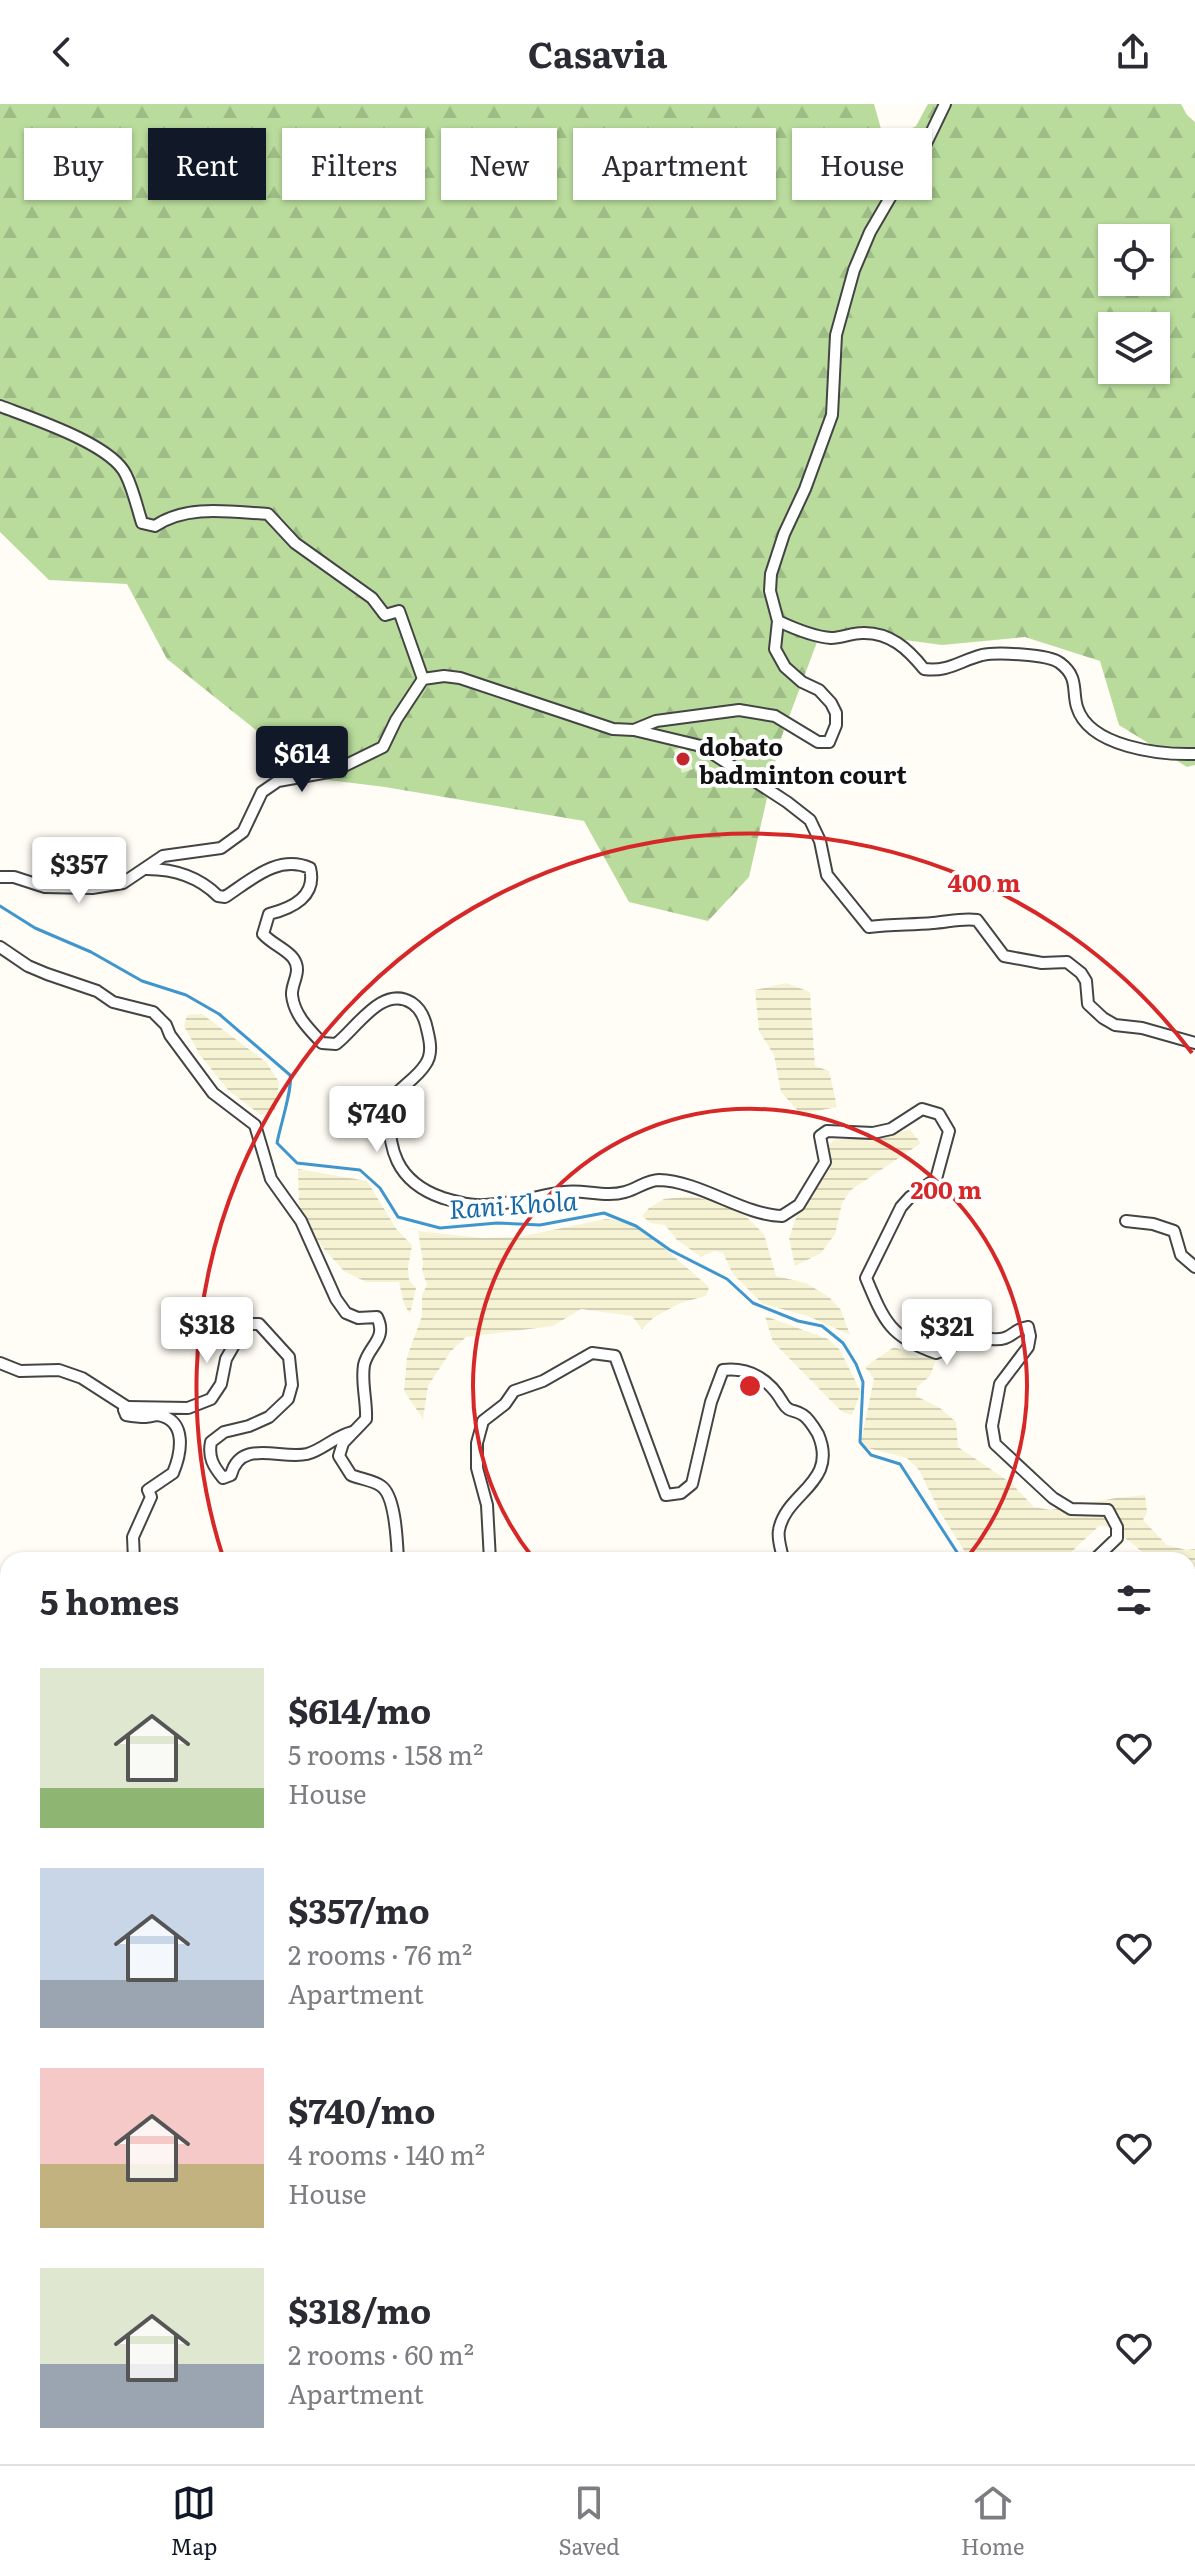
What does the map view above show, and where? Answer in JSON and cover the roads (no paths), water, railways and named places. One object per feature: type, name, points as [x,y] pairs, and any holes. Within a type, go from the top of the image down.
[{"type":"street","points":[[634,730],[656,721],[739,710],[775,716],[818,742],[829,742],[836,725],[836,713],[831,703],[819,690],[802,682],[777,657],[778,621],[770,591],[771,574],[832,415],[836,335],[854,270],[870,232],[898,184],[920,156],[945,104]]},
{"type":"street","points":[[0,406],[83,439],[109,456],[125,472],[142,523],[155,526],[169,517],[191,512],[268,514],[295,543],[372,598],[385,615],[399,611],[423,679]]},
{"type":"street","points":[[778,621],[830,638],[864,633],[892,639],[909,650],[924,669],[941,671],[984,655],[1039,656],[1060,662],[1076,684],[1077,707],[1086,722],[1114,742],[1167,755],[1195,754]]},
{"type":"street","points":[[423,679],[460,678],[613,729],[634,730],[701,746],[810,820],[820,841],[827,875],[869,927],[901,922],[977,920],[1004,956],[1042,963],[1067,962],[1086,981],[1088,1004],[1115,1025],[1142,1028],[1195,1043]]},
{"type":"street","points":[[0,877],[14,877],[45,887],[92,888],[123,883],[163,856],[221,848],[233,841],[249,821],[262,792],[278,781],[334,771],[383,747],[396,720],[423,679]]},
{"type":"street","points":[[147,869],[163,869],[183,875],[205,883],[218,896],[225,897],[256,875],[278,866],[296,862],[310,868],[313,881],[309,892],[293,905],[269,914],[263,934],[293,958],[297,968],[291,991],[297,1012],[322,1043],[336,1044],[381,1002],[396,998],[407,1000],[418,1008],[426,1022],[431,1049],[427,1064],[390,1101],[395,1157],[414,1185],[464,1204],[485,1205],[537,1199],[564,1192],[616,1194],[655,1180],[676,1182],[732,1200],[755,1211],[782,1216],[799,1205],[818,1176],[825,1162],[820,1136],[827,1131],[873,1133],[891,1129],[922,1109],[939,1114],[949,1131],[936,1179],[901,1207],[866,1278],[893,1331],[908,1342],[936,1353],[966,1340],[977,1337],[988,1341],[1007,1337],[1019,1328],[1028,1327],[1028,1347],[1000,1384],[992,1426],[995,1444],[1053,1498],[1071,1509],[1108,1510],[1117,1527],[1117,1538],[1102,1552]]},
{"type":"street","points":[[0,947],[28,966],[97,991],[113,1002],[153,1012],[166,1025],[213,1093],[255,1125],[271,1179],[301,1221],[336,1299],[346,1313],[358,1318],[377,1317],[381,1326],[380,1337],[365,1360],[366,1419],[343,1443],[339,1456],[351,1475],[379,1484],[388,1492],[397,1552]]},
{"type":"street","points":[[1126,1221],[1153,1224],[1174,1231],[1181,1255],[1195,1267]]},
{"type":"street","points":[[0,1363],[20,1371],[59,1370],[82,1378],[127,1407],[188,1408],[211,1399],[221,1384],[226,1359],[239,1332],[252,1322],[259,1324],[289,1357],[292,1385],[288,1399],[275,1413],[249,1426],[224,1432],[211,1442],[209,1453],[213,1466],[223,1478],[231,1475],[234,1465],[249,1453],[302,1455],[352,1432]]},
{"type":"street","points":[[490,1552],[487,1505],[477,1468],[477,1443],[483,1421],[505,1404],[514,1391],[543,1381],[592,1353],[604,1352],[615,1356],[666,1495],[681,1493],[692,1484],[711,1402],[723,1370],[739,1368],[766,1381],[788,1411],[803,1415],[818,1433],[823,1455],[816,1480],[779,1527],[782,1552]]},
{"type":"street","points":[[127,1407],[124,1410],[126,1415],[157,1415],[170,1421],[178,1428],[181,1442],[173,1473],[148,1490],[151,1497],[133,1537],[134,1552]]},
{"type":"waterway","name":"Rani Khola","points":[[0,906],[35,928],[91,952],[142,981],[186,995],[219,1014],[290,1075],[277,1143],[297,1163],[360,1170],[380,1188],[398,1217],[440,1228],[497,1223],[540,1225],[604,1213],[636,1226],[670,1250],[727,1279],[753,1303],[798,1321],[822,1326],[843,1343],[863,1382],[860,1442],[871,1455],[900,1464],[957,1552]]},
{"type":"place","name":"dobato badminton court","points":[[683,759]]}]
